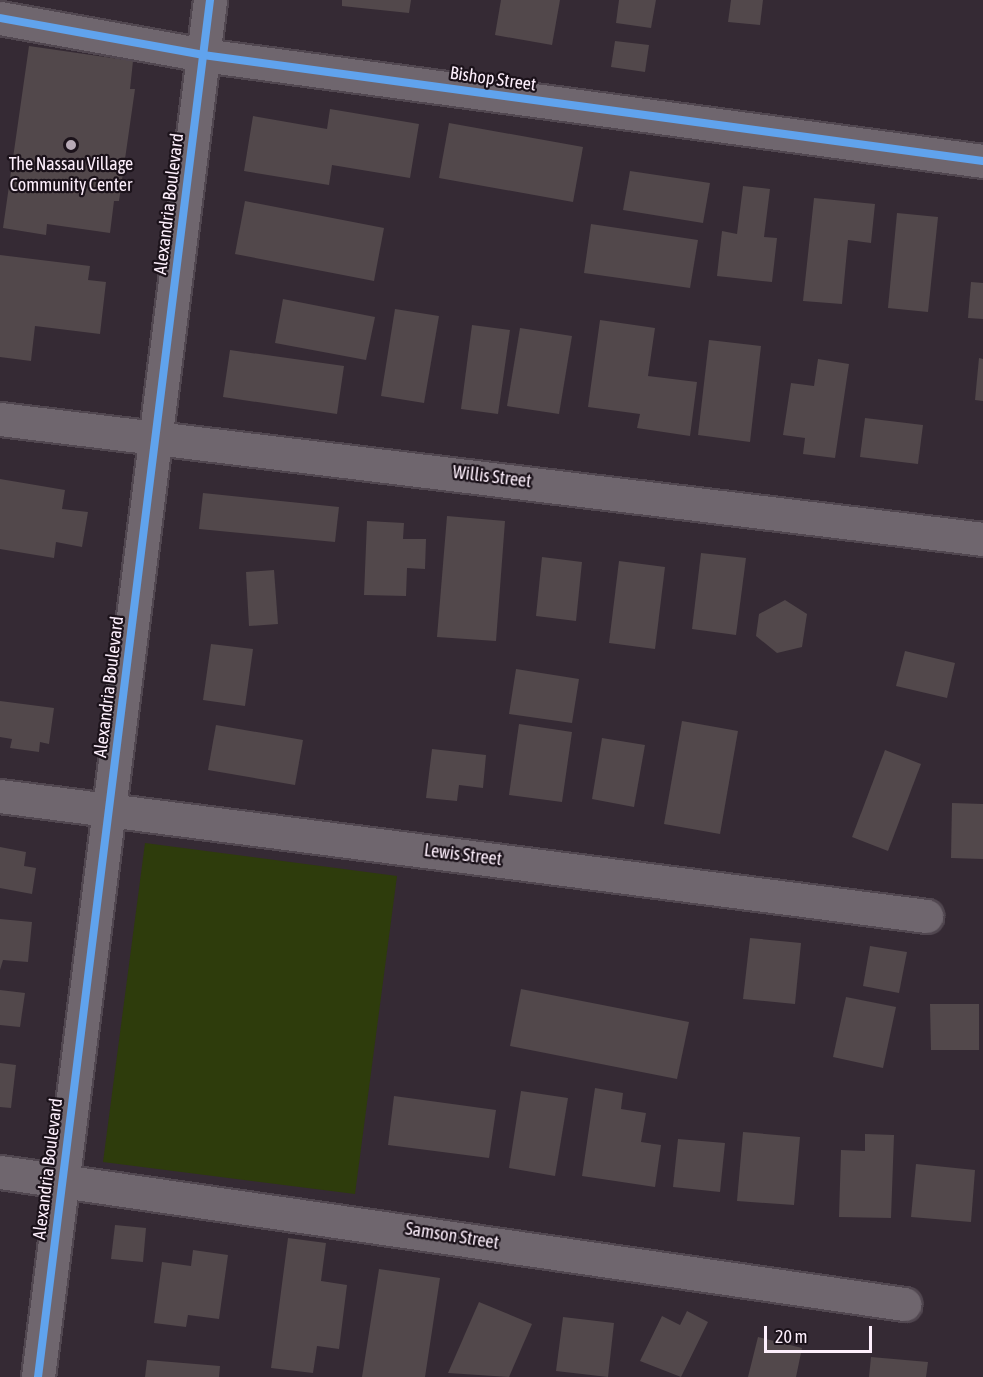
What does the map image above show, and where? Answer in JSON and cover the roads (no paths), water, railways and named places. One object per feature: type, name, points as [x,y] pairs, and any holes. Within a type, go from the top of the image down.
[{"type":"street","name":"Alexandria Boulevard","points":[[38,1377],[210,0]]},
{"type":"street","name":"Bishop Street","points":[[0,18],[203,55],[983,161]]},
{"type":"street","name":"Willis Street","points":[[0,418],[155,435],[983,539]]},
{"type":"street","name":"Lewis Street","points":[[0,796],[926,916]]},
{"type":"street","name":"Samson Street","points":[[0,1172],[62,1178],[904,1304]]},
{"type":"place","name":"The Nassau Village Community Center","points":[[71,145]]}]
